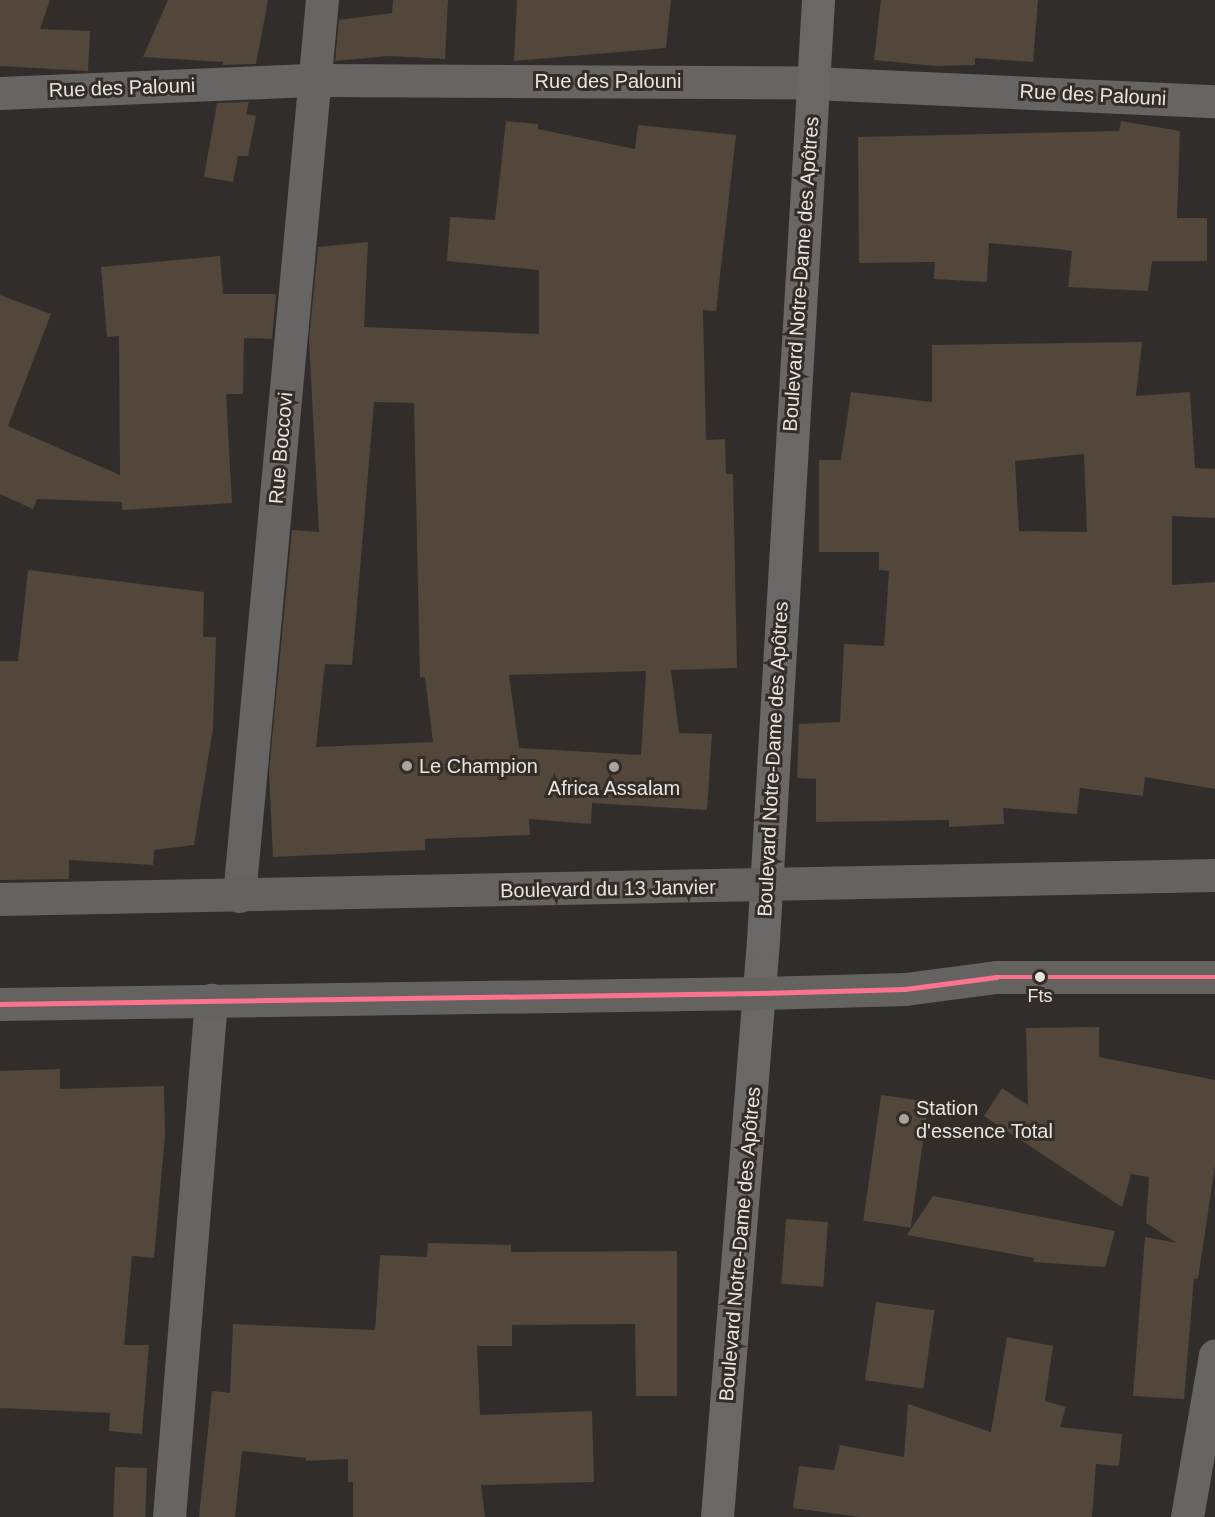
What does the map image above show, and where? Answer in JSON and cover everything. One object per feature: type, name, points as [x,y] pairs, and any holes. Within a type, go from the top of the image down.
[{"type":"highway","name":"Boulevard du 13 Janvier","points":[[0,899],[1215,875]]},
{"type":"highway","points":[[0,1004],[905,989],[996,976],[1215,977]]},
{"type":"street","name":"Rue Boccovi","points":[[239,896],[322,0]]},
{"type":"street","name":"Boulevard Notre-Dame des Apôtres","points":[[717,1517],[759,993],[818,0]]},
{"type":"street","name":"Rue des Palouni","points":[[0,93],[315,80],[813,83],[1215,101]]},
{"type":"street","points":[[169,1517],[211,1000]]},
{"type":"street","points":[[1186,1517],[1215,1354]]},
{"type":"building","points":[[0,0],[50,0],[40,29],[90,31],[88,71],[0,66]]},
{"type":"building","points":[[168,0],[268,0],[256,64],[223,65],[223,62],[143,57]]},
{"type":"building","points":[[393,0],[448,0],[445,59],[389,56],[335,61],[339,20],[392,13]]},
{"type":"building","points":[[517,0],[671,0],[666,48],[514,61]]},
{"type":"building","points":[[881,0],[1038,0],[1033,62],[975,58],[975,65],[935,66],[874,60]]},
{"type":"building","points":[[249,102],[246,114],[256,116],[248,156],[238,156],[233,182],[204,177],[217,103]]},
{"type":"building","points":[[506,121],[538,124],[538,129],[635,149],[638,125],[736,135],[716,311],[703,310],[706,440],[725,439],[726,474],[733,474],[737,668],[671,670],[679,733],[712,734],[707,810],[592,803],[591,824],[529,819],[530,835],[425,839],[425,850],[273,857],[269,771],[292,530],[319,532],[309,339],[318,247],[368,242],[364,327],[539,334],[539,270],[447,261],[450,217],[495,220]],"holes":[[[374,402],[414,403],[420,678],[425,677],[433,742],[316,747],[325,664],[352,665]],[[646,671],[641,755],[519,748],[509,675]]]},
{"type":"building","points":[[1121,121],[1180,131],[1177,218],[1207,218],[1207,261],[1152,261],[1148,291],[1068,287],[1072,251],[1058,249],[989,243],[987,282],[934,279],[935,262],[859,263],[858,137],[1119,131]]},
{"type":"building","points":[[220,256],[223,294],[276,294],[272,339],[244,338],[243,394],[226,394],[232,503],[122,510],[122,502],[37,499],[33,509],[0,494],[0,295],[51,314],[8,426],[120,475],[119,336],[107,337],[101,267]]},
{"type":"building","points":[[1142,342],[1136,396],[1190,392],[1195,468],[1215,469],[1215,518],[1172,516],[1172,585],[1215,582],[1215,789],[1145,777],[1143,796],[1080,788],[1077,814],[1003,808],[1004,824],[949,827],[949,820],[816,822],[816,779],[797,778],[799,724],[840,722],[844,644],[884,646],[889,571],[879,570],[879,552],[819,552],[819,460],[841,460],[851,392],[932,402],[932,345]],"holes":[[[1084,454],[1087,532],[1019,531],[1015,461]]]},
{"type":"building","points":[[28,570],[204,592],[203,637],[216,637],[213,728],[194,845],[154,850],[153,865],[69,860],[69,879],[0,880],[0,661],[18,661]]},
{"type":"building","points":[[1099,1027],[1099,1057],[1215,1080],[1215,1166],[1198,1279],[1194,1278],[1184,1399],[1133,1396],[1145,1237],[1177,1243],[1146,1223],[1149,1177],[1131,1174],[1122,1207],[984,1116],[1002,1088],[1028,1105],[1026,1028]]},
{"type":"building","points":[[60,1069],[60,1089],[164,1086],[165,1135],[154,1258],[132,1256],[124,1345],[149,1345],[142,1434],[109,1431],[110,1413],[0,1408],[0,1071]]},
{"type":"building","points":[[881,1095],[929,1102],[911,1227],[863,1221]]},
{"type":"building","points":[[933,1196],[1115,1231],[1105,1267],[1033,1262],[1034,1258],[907,1235]]},
{"type":"building","points":[[786,1219],[828,1222],[823,1287],[781,1284]]},
{"type":"building","points":[[428,1243],[511,1245],[511,1252],[677,1251],[677,1396],[636,1396],[635,1324],[512,1325],[512,1346],[477,1346],[480,1415],[592,1411],[594,1482],[481,1485],[485,1517],[353,1517],[353,1482],[348,1482],[348,1459],[306,1461],[306,1458],[242,1451],[235,1517],[199,1517],[212,1391],[230,1393],[233,1324],[375,1330],[380,1255],[427,1257]]},
{"type":"building","points":[[876,1302],[934,1310],[923,1388],[865,1380]]},
{"type":"building","points":[[1007,1337],[1053,1346],[1045,1401],[1066,1407],[1060,1427],[1122,1434],[1119,1466],[1096,1464],[1092,1517],[860,1517],[793,1508],[799,1466],[834,1470],[840,1445],[904,1457],[908,1404],[991,1432]]},
{"type":"building","points":[[115,1467],[147,1468],[145,1517],[113,1517]]},
{"type":"transit line","points":[[0,1004],[759,993],[905,989],[996,977],[1215,977]]},
{"type":"place","name":"Le Champion","points":[[407,766]]},
{"type":"place","name":"Africa Assalam","points":[[614,767]]},
{"type":"place","name":"Fts","points":[[1040,977]]},
{"type":"place","name":"Station d'essence Total","points":[[904,1119]]}]
